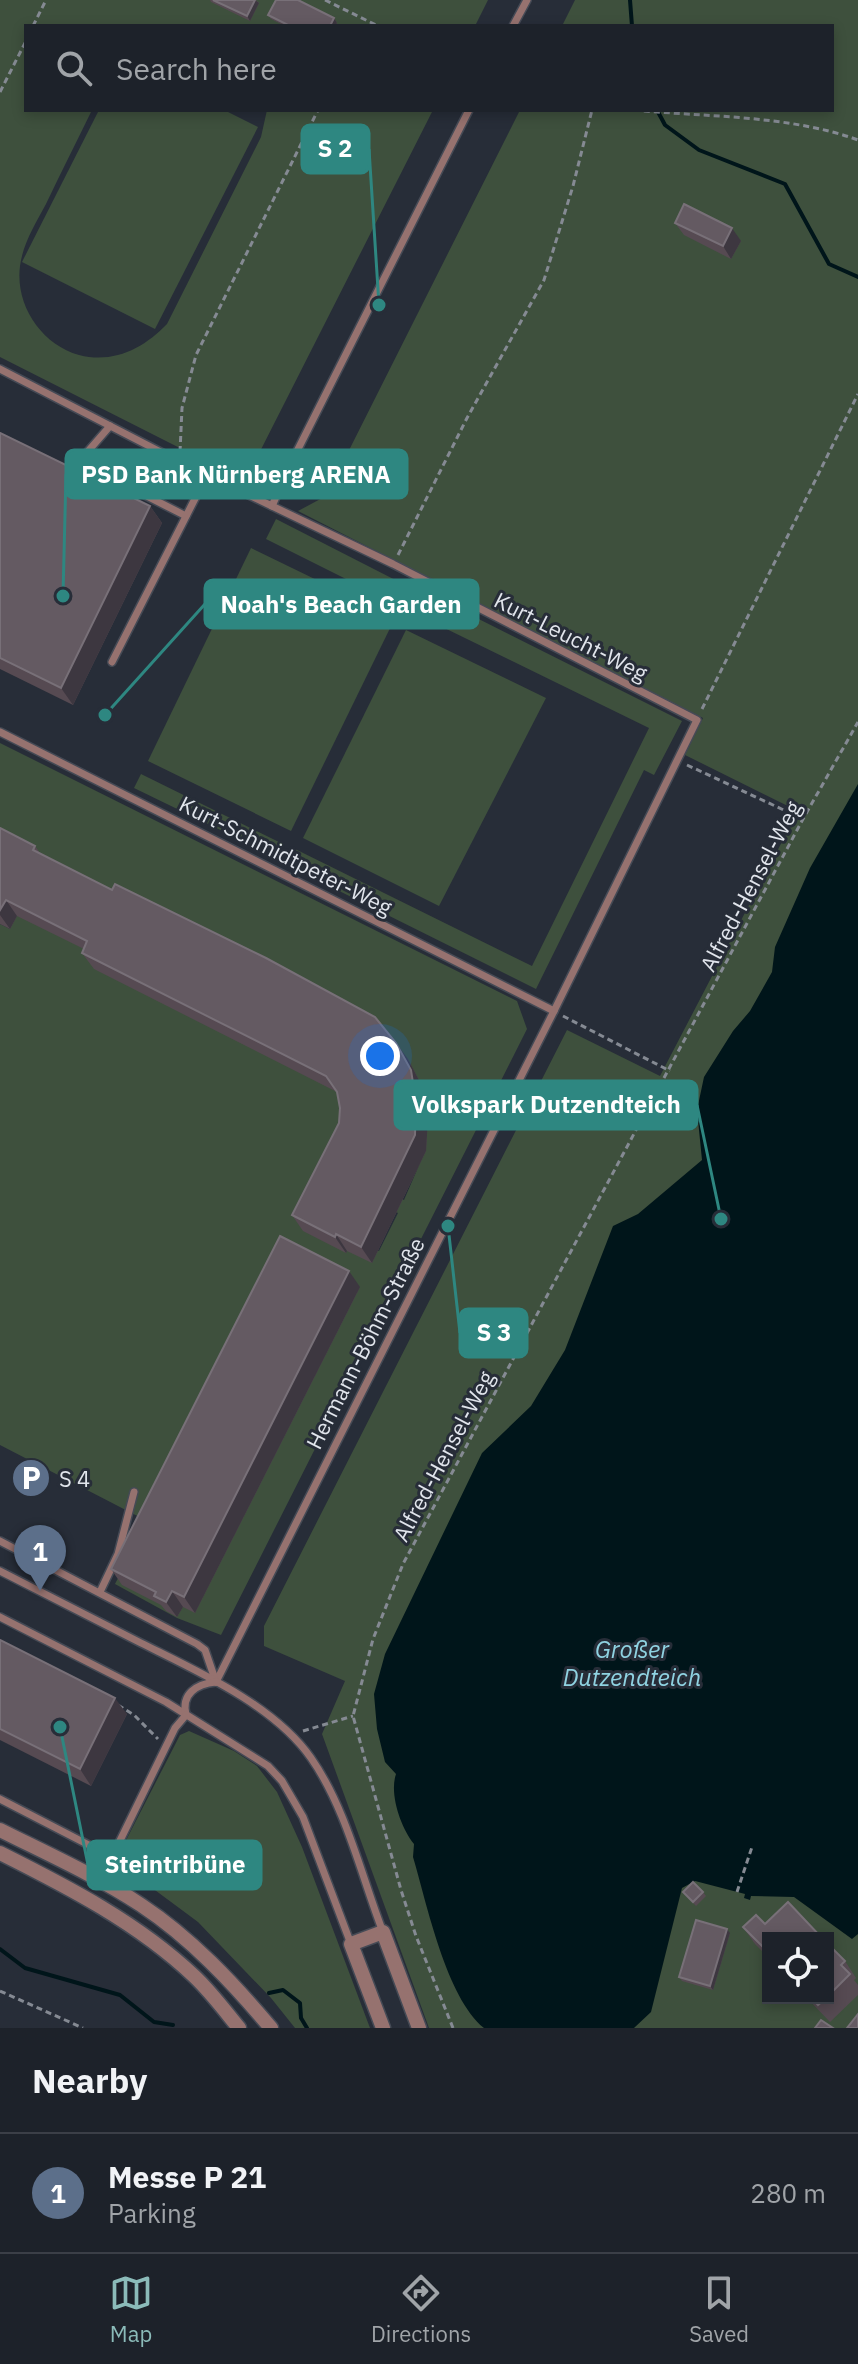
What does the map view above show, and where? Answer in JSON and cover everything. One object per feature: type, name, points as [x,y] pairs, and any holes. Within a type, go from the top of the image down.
[{"type":"street","points":[[0,1830],[101,1880],[144,1907],[196,1947],[271,2028]]},
{"type":"street","points":[[0,1853],[79,1893],[143,1936],[194,1976],[239,2028]]},
{"type":"street","points":[[383,2028],[351,1944],[383,1932],[419,2028]]},
{"type":"lane","points":[[514,24],[527,0]]},
{"type":"lane","points":[[272,506],[468,112]]},
{"type":"lane","name":"Kurt-Leucht-Weg","points":[[0,369],[180,462],[393,564],[697,720]]},
{"type":"lane","points":[[110,426],[83,457],[86,465],[186,516]]},
{"type":"lane","points":[[112,662],[207,475]]},
{"type":"lane","name":"Hermann-Böhm-Straße","points":[[216,1682],[697,720]]},
{"type":"lane","name":"Kurt-Schmidtpeter-Weg","points":[[0,732],[554,1011]]},
{"type":"lane","points":[[100,1592],[118,1554],[134,1492]]},
{"type":"lane","points":[[0,1541],[179,1632],[205,1650],[216,1682]]},
{"type":"lane","points":[[0,1571],[216,1682],[291,1735],[310,1757],[327,1786],[383,1932]]},
{"type":"lane","points":[[0,1617],[166,1702],[259,1759],[282,1781],[311,1835],[351,1944]]},
{"type":"lane","points":[[186,1715],[184,1704],[190,1692],[203,1684],[216,1682]]},
{"type":"lane","points":[[0,1799],[112,1857],[175,1728],[186,1715]]},
{"type":"path","points":[[34,24],[46,0]]},
{"type":"path","points":[[325,0],[374,24]]},
{"type":"path","points":[[0,92],[24,45]]},
{"type":"path","points":[[180,462],[182,408],[196,355],[317,112]]},
{"type":"path","points":[[393,564],[467,418],[544,280],[592,112]]},
{"type":"path","points":[[651,112],[730,116],[838,132],[858,140]]},
{"type":"path","points":[[697,720],[858,394]]},
{"type":"path","name":"Alfred-Hensel-Weg","points":[[453,2028],[401,1890],[353,1716],[373,1639],[403,1564],[858,722]]},
{"type":"path","points":[[676,760],[803,819]]},
{"type":"path","points":[[554,1011],[670,1071]]},
{"type":"path","points":[[113,1702],[134,1715],[167,1746]]},
{"type":"path","points":[[291,1735],[353,1716]]},
{"type":"path","points":[[737,1892],[752,1847]]},
{"type":"path","points":[[0,1991],[83,2028]]},
{"type":"green space","points":[[0,0],[488,0],[476,24],[24,24],[24,112],[91,112],[30,234],[20,266],[22,295],[33,321],[53,342],[79,355],[104,357],[128,352],[167,324],[261,137],[267,112],[432,112],[245,481],[0,357]]},
{"type":"green space","points":[[575,0],[858,0],[858,2028],[429,2028],[322,1734],[345,1681],[264,1646],[264,1626],[567,1030],[660,1076],[798,811],[685,755],[703,718],[298,511],[326,496],[519,112],[834,112],[834,24],[563,24]]},
{"type":"green space","points":[[98,112],[228,112],[258,127],[155,329],[22,262]]},
{"type":"green space","points":[[276,519],[411,588],[400,606],[266,539]]},
{"type":"green space","points":[[251,548],[395,618],[291,831],[148,761]]},
{"type":"green space","points":[[437,598],[682,721],[654,775],[644,770],[536,989],[285,864],[293,848],[532,966],[649,728],[426,619]]},
{"type":"green space","points":[[406,630],[546,698],[439,906],[303,838]]},
{"type":"green space","points":[[0,743],[517,1001],[527,1029],[221,1635],[177,1618],[115,1584],[147,1521],[0,1445],[0,924],[10,929],[0,838]],"holes":[[[338,1092],[423,1156],[404,1200],[379,1188],[373,1200],[398,1213],[379,1251],[354,1238],[348,1108]]]},
{"type":"green space","points":[[141,774],[283,844],[276,857],[134,788]]},
{"type":"green space","points":[[189,1731],[234,1751],[257,1766],[277,1792],[302,1847],[370,2028],[295,2028],[271,1998],[198,1922],[136,1876],[121,1850],[180,1735]]},
{"type":"water","name":"Großer Dutzendteich","points":[[858,784],[858,1934],[852,1939],[794,1897],[751,1896],[750,1900],[744,1898],[745,1894],[695,1881],[682,1888],[651,2012],[634,2028],[484,2028],[471,2014],[449,1973],[413,1857],[414,1844],[398,1810],[394,1791],[396,1774],[385,1762],[377,1729],[374,1694],[385,1654],[482,1453],[531,1406],[565,1350],[613,1226],[638,1214],[702,1160],[697,1110],[704,1077],[733,1031],[750,1011],[772,972],[775,947],[810,868]]},
{"type":"building","points":[[213,0],[255,0],[247,16]]},
{"type":"building","points":[[276,0],[298,0],[334,18],[331,24],[286,24],[268,15]]},
{"type":"building","points":[[684,204],[732,228],[723,246],[675,223]]},
{"type":"building","points":[[0,433],[150,506],[61,688],[0,658]]},
{"type":"building","points":[[0,828],[35,846],[33,850],[112,890],[115,884],[266,958],[375,1017],[396,1043],[411,1070],[416,1102],[415,1135],[361,1247],[292,1215],[339,1123],[337,1092],[326,1076],[82,953],[87,941],[6,900],[0,910]]},
{"type":"building","points":[[280,1236],[349,1271],[184,1597],[172,1591],[166,1602],[154,1596],[156,1592],[111,1569]]},
{"type":"building","points":[[0,1640],[115,1698],[80,1769],[0,1729]]},
{"type":"building","points":[[693,1882],[703,1892],[693,1902],[683,1892]]},
{"type":"building","points":[[788,1902],[816,1932],[762,1932],[762,1946],[743,1927],[756,1915],[765,1924]]},
{"type":"building","points":[[696,1920],[727,1929],[710,1986],[679,1977]]},
{"type":"building","points":[[834,1950],[845,1961],[841,1965],[850,1974],[834,1990]]},
{"type":"building","points":[[858,2014],[858,2028],[847,2028]]},
{"type":"building","points":[[821,2020],[833,2028],[815,2028]]},
{"type":"waterway","points":[[630,0],[632,24]]},
{"type":"waterway","points":[[658,112],[665,125],[699,150],[785,184],[829,264],[858,277]]},
{"type":"waterway","points":[[0,1949],[25,1968],[120,1995],[154,2022],[173,2025]]},
{"type":"waterway","points":[[269,1993],[283,1990],[300,2003],[301,2018],[307,2028]]},
{"type":"place","name":"S 2","points":[[379,305]]},
{"type":"place","name":"PSD Bank Nürnberg ARENA","points":[[63,596]]},
{"type":"place","name":"Noah's Beach Garden","points":[[105,715]]},
{"type":"place","name":"Volkspark Dutzendteich","points":[[721,1219]]},
{"type":"place","name":"S 3","points":[[448,1226]]},
{"type":"place","name":"S 4","points":[[31,1478]]},
{"type":"place","name":"Messe P 21","points":[[40,1591]]},
{"type":"place","name":"Steintribüne","points":[[60,1727]]}]
